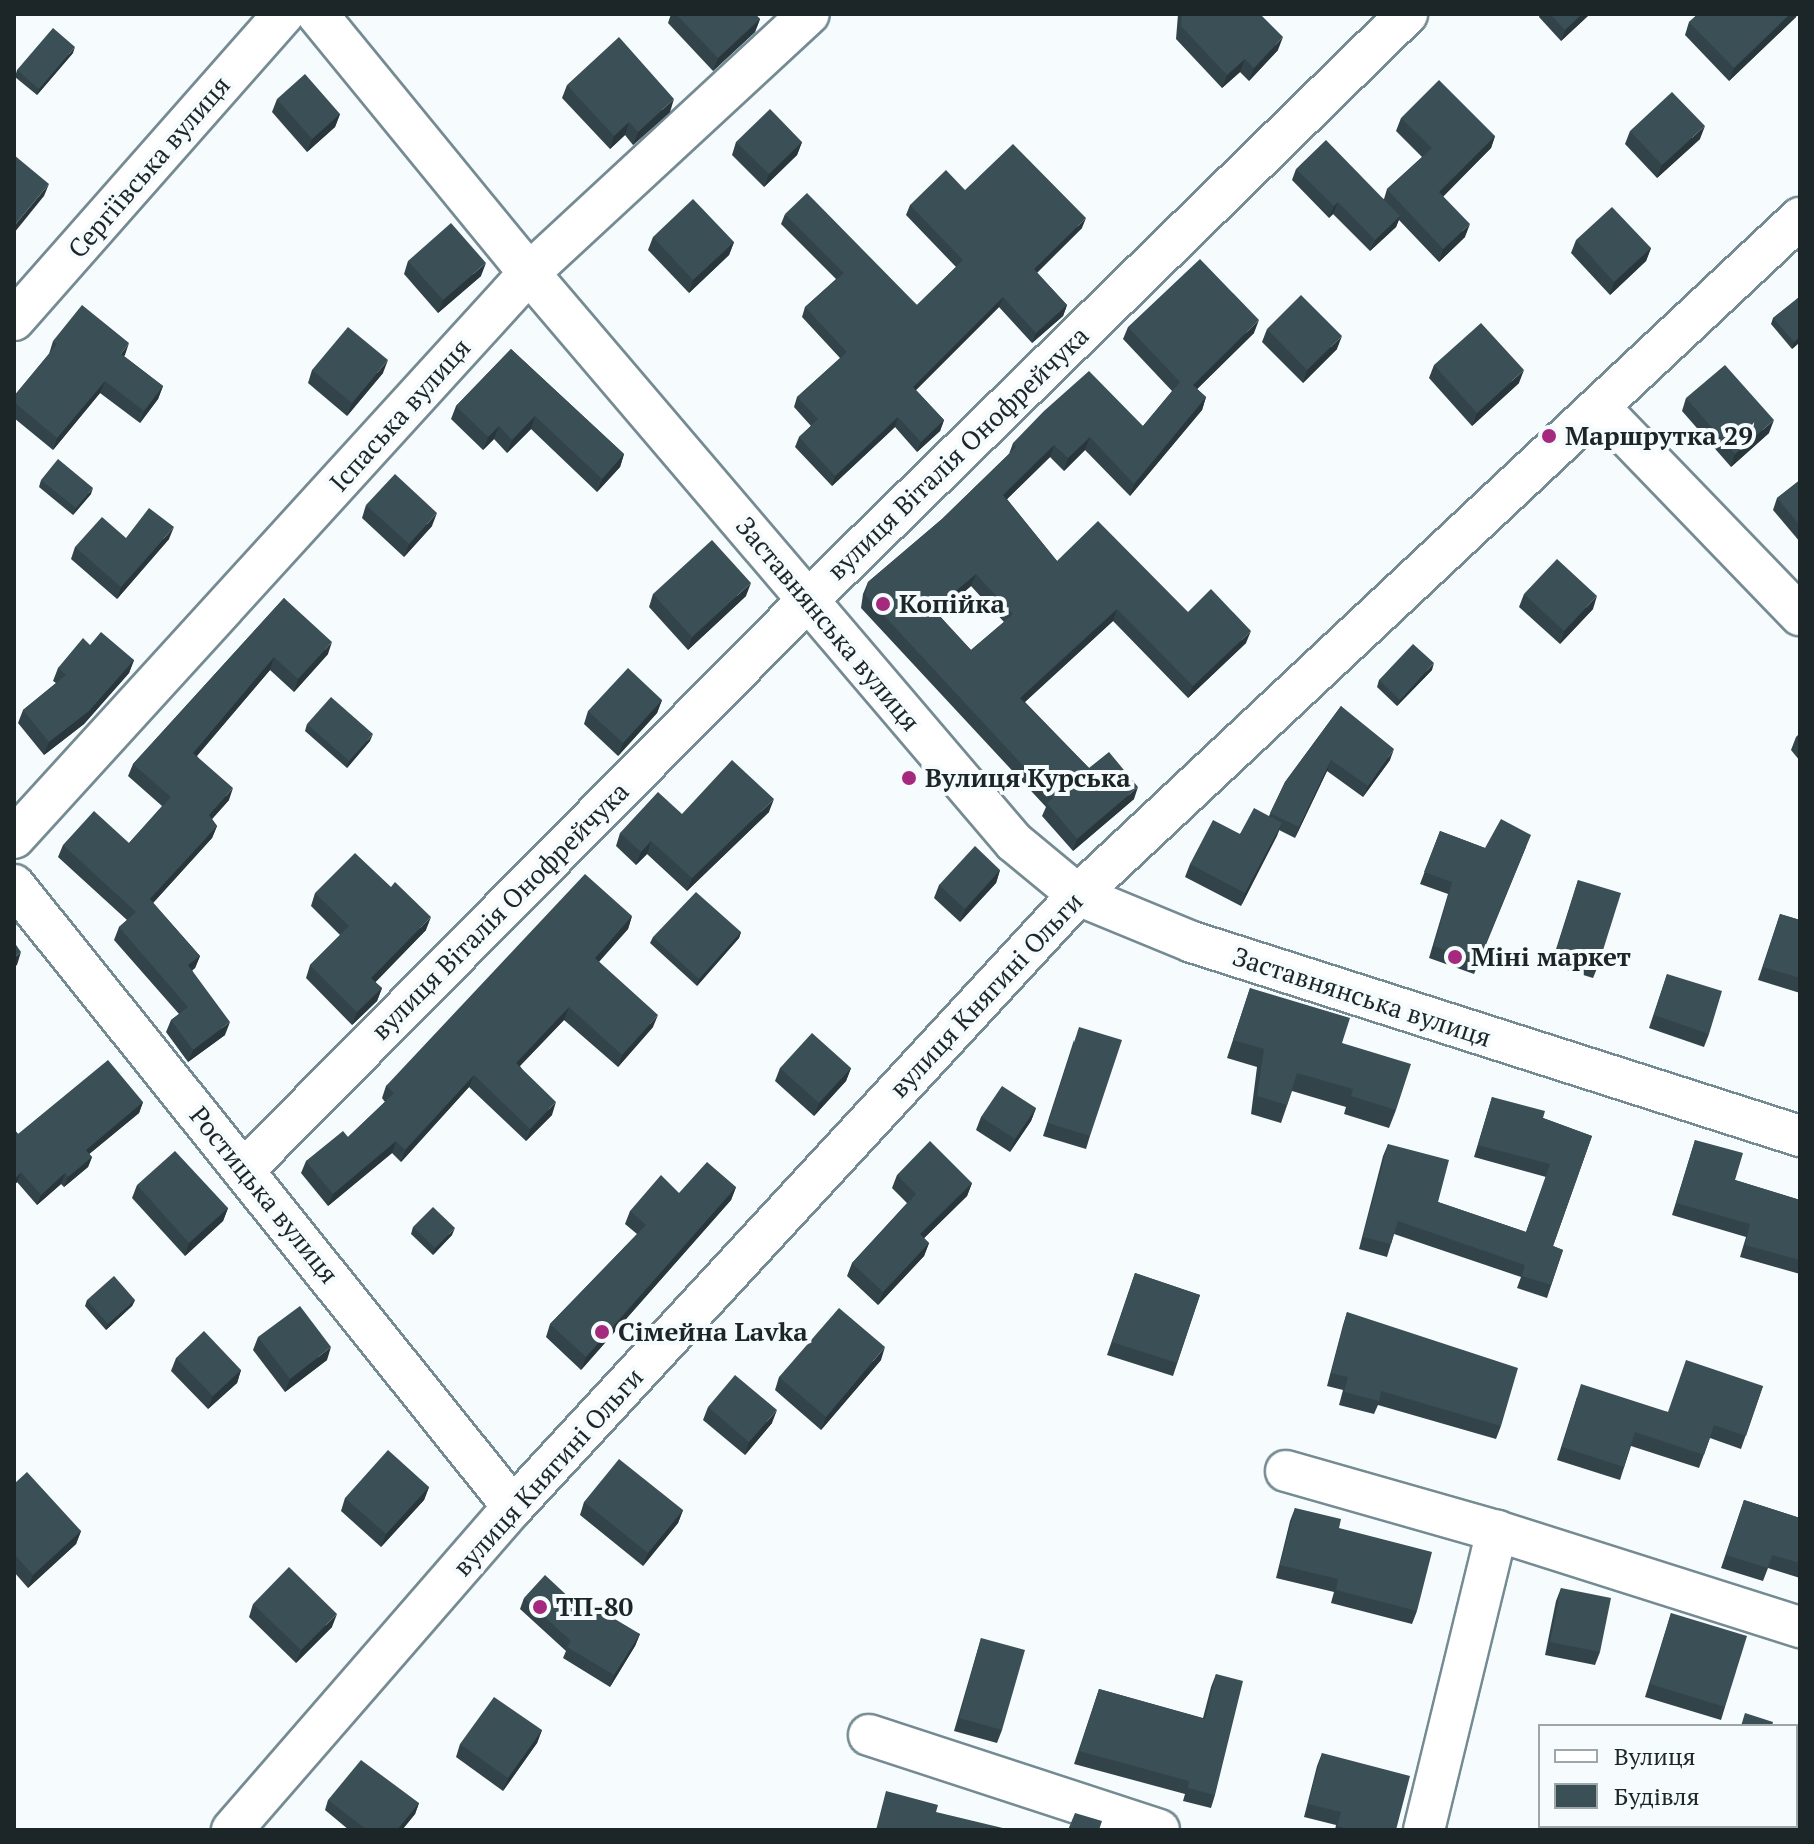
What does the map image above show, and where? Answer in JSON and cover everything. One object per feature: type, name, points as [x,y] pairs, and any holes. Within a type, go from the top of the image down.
[{"type":"street","name":"Сергіївська вулиця","points":[[14,320],[284,14]]},
{"type":"street","name":"Заставнянська вулиця","points":[[317,14],[529,273],[1014,842],[1078,895],[1192,942],[1800,1136]]},
{"type":"street","name":"Іспаська вулиця","points":[[14,838],[529,273],[809,14]]},
{"type":"street","name":"вулиця Віталія Онофрейчука","points":[[244,1170],[808,600],[1407,14]]},
{"type":"street","name":"вулиця Княгині Ольги","points":[[232,1830],[513,1507],[1078,895],[1800,218]]},
{"type":"street","points":[[1600,408],[1800,615]]},
{"type":"street","name":"Ростицька вулиця","points":[[14,885],[513,1507]]},
{"type":"street","points":[[1286,1471],[1497,1531],[1800,1627]]},
{"type":"street","points":[[1424,1830],[1497,1531]]},
{"type":"street","points":[[869,1735],[1159,1830]]},
{"type":"building","points":[[676,14],[755,14],[760,19],[718,58]]},
{"type":"building","points":[[1182,14],[1260,14],[1283,37],[1254,68],[1245,59],[1227,75],[1181,26]]},
{"type":"building","points":[[1550,14],[1582,14],[1565,30]]},
{"type":"building","points":[[1698,14],[1790,14],[1734,68],[1689,22]]},
{"type":"building","points":[[53,28],[75,47],[39,89],[17,70]]},
{"type":"building","points":[[619,37],[674,99],[638,132],[629,122],[614,136],[567,85]]},
{"type":"building","points":[[305,74],[340,114],[312,139],[277,99]]},
{"type":"building","points":[[1439,80],[1495,136],[1439,192],[1470,224],[1443,249],[1387,189],[1432,148],[1401,118]]},
{"type":"building","points":[[1672,92],[1705,126],[1662,165],[1630,131]]},
{"type":"building","points":[[770,109],[802,142],[769,174],[736,142]]},
{"type":"building","points":[[1326,140],[1400,216],[1375,240],[1338,202],[1334,206],[1296,169]]},
{"type":"building","points":[[1013,144],[1086,218],[1034,269],[1067,305],[1036,333],[1003,297],[913,387],[944,420],[921,442],[898,417],[835,476],[799,437],[818,419],[797,397],[847,352],[805,307],[844,273],[785,214],[807,193],[917,305],[963,260],[910,205],[946,170],[965,190]]},
{"type":"building","points":[[14,155],[49,184],[14,226]]},
{"type":"building","points":[[693,199],[734,242],[693,280],[653,237]]},
{"type":"building","points":[[1612,207],[1651,248],[1614,282],[1576,240]]},
{"type":"building","points":[[451,223],[486,263],[443,300],[408,261]]},
{"type":"building","points":[[1200,259],[1259,320],[1193,385],[1206,397],[1134,484],[1090,437],[1068,458],[1054,445],[1003,495],[1057,561],[1098,521],[1188,612],[1211,589],[1251,631],[1193,686],[1117,609],[1020,698],[1089,768],[1109,752],[1138,787],[1077,839],[1047,803],[1053,798],[865,595],[868,582],[942,519],[1016,447],[1013,443],[1044,411],[1089,371],[1143,426],[1180,382],[1128,327]],"holes":[[[976,574],[1013,614],[971,650],[933,610]]]},
{"type":"building","points":[[1301,295],[1342,336],[1307,370],[1267,329]]},
{"type":"building","points":[[1799,297],[1800,337],[1794,342],[1773,318]]},
{"type":"building","points":[[82,305],[129,343],[121,354],[163,386],[144,411],[105,381],[57,438],[14,402],[14,396],[57,344],[53,341]]},
{"type":"building","points":[[1481,323],[1524,370],[1477,413],[1434,365]]},
{"type":"building","points":[[348,327],[388,360],[352,403],[312,370]]},
{"type":"building","points":[[511,349],[624,454],[602,479],[535,416],[512,440],[499,426],[488,437],[456,406]]},
{"type":"building","points":[[1725,365],[1774,420],[1735,454],[1686,398]]},
{"type":"building","points":[[58,459],[93,488],[76,508],[41,480]]},
{"type":"building","points":[[395,474],[437,513],[409,544],[366,505]]},
{"type":"building","points":[[1800,480],[1800,525],[1777,498]]},
{"type":"building","points":[[149,508],[174,527],[121,587],[75,547],[102,517],[126,538]]},
{"type":"building","points":[[712,540],[751,583],[692,637],[653,594]]},
{"type":"building","points":[[1557,559],[1597,596],[1564,631],[1524,594]]},
{"type":"building","points":[[284,598],[332,642],[298,679],[274,657],[193,753],[233,788],[209,815],[217,826],[147,902],[150,899],[200,956],[188,965],[230,1022],[193,1050],[171,1020],[188,1007],[119,927],[136,912],[63,845],[94,811],[129,843],[171,797],[133,764]]},
{"type":"building","points":[[101,632],[134,660],[89,711],[49,742],[23,710],[66,675],[58,668],[83,638],[90,645]]},
{"type":"building","points":[[1413,644],[1434,663],[1400,700],[1379,680]]},
{"type":"building","points":[[628,668],[662,700],[623,743],[588,711]]},
{"type":"building","points":[[331,697],[373,734],[349,761],[307,724]]},
{"type":"building","points":[[1341,706],[1394,749],[1368,786],[1331,760],[1299,827],[1270,813],[1285,782]]},
{"type":"building","points":[[732,760],[774,799],[692,878],[651,841],[641,852],[620,833],[658,792],[682,814]]},
{"type":"building","points":[[1254,808],[1282,823],[1245,893],[1190,864],[1213,820],[1240,834]]},
{"type":"building","points":[[1501,819],[1531,835],[1478,962],[1434,946],[1452,882],[1424,872],[1440,831],[1485,848]]},
{"type":"building","points":[[975,846],[1000,870],[965,909],[939,885]]},
{"type":"building","points":[[355,853],[391,887],[395,882],[431,917],[371,978],[382,988],[357,1012],[310,965],[349,926],[315,893]]},
{"type":"building","points":[[585,874],[632,916],[595,958],[658,1015],[622,1055],[569,1007],[516,1063],[556,1102],[530,1129],[474,1075],[405,1150],[396,1141],[333,1194],[306,1161],[343,1131],[348,1137],[394,1093],[386,1086]]},
{"type":"building","points":[[1578,880],[1621,893],[1598,966],[1556,952]]},
{"type":"building","points":[[696,892],[741,932],[699,979],[653,937]]},
{"type":"building","points":[[1780,914],[1800,920],[1800,978],[1763,967]]},
{"type":"building","points":[[14,942],[21,952],[14,958]]},
{"type":"building","points":[[1667,974],[1722,991],[1709,1034],[1654,1015]]},
{"type":"building","points":[[1250,988],[1350,1018],[1342,1043],[1411,1064],[1396,1110],[1351,1096],[1353,1089],[1297,1073],[1287,1105],[1257,1096],[1264,1049],[1233,1040]]},
{"type":"building","points":[[1079,1027],[1122,1040],[1090,1136],[1048,1123]]},
{"type":"building","points":[[812,1033],[851,1068],[819,1103],[780,1068]]},
{"type":"building","points":[[108,1060],[143,1102],[86,1150],[92,1157],[68,1177],[65,1173],[41,1195],[21,1172],[14,1180],[14,1129],[18,1134]]},
{"type":"building","points":[[1002,1086],[1036,1108],[1015,1139],[981,1117]]},
{"type":"building","points":[[1492,1097],[1545,1111],[1543,1118],[1592,1136],[1553,1246],[1563,1250],[1551,1285],[1522,1276],[1525,1265],[1398,1221],[1391,1244],[1363,1237],[1388,1144],[1449,1160],[1438,1202],[1526,1232],[1550,1164],[1478,1145]]},
{"type":"building","points":[[1695,1140],[1743,1153],[1735,1180],[1800,1200],[1800,1260],[1745,1245],[1750,1224],[1676,1203]]},
{"type":"building","points":[[930,1141],[972,1183],[920,1234],[929,1243],[883,1292],[852,1263],[916,1194],[897,1175]]},
{"type":"building","points":[[175,1151],[228,1208],[189,1243],[137,1185]]},
{"type":"building","points":[[707,1162],[736,1187],[586,1357],[550,1324],[646,1225],[630,1211],[661,1175],[679,1193]]},
{"type":"building","points":[[433,1207],[455,1228],[435,1248],[413,1227]]},
{"type":"building","points":[[1135,1273],[1200,1295],[1177,1363],[1112,1342]]},
{"type":"building","points":[[114,1276],[135,1300],[108,1324],[87,1300]]},
{"type":"building","points":[[300,1306],[331,1347],[290,1379],[258,1337]]},
{"type":"building","points":[[839,1308],[885,1347],[826,1417],[779,1377]]},
{"type":"building","points":[[1347,1312],[1518,1368],[1501,1426],[1381,1391],[1379,1401],[1344,1392],[1348,1377],[1331,1373]]},
{"type":"building","points":[[204,1331],[241,1370],[213,1396],[176,1358]]},
{"type":"building","points":[[1686,1360],[1763,1386],[1746,1436],[1714,1425],[1704,1455],[1635,1432],[1624,1467],[1562,1447],[1581,1384],[1668,1412]]},
{"type":"building","points":[[735,1375],[777,1410],[749,1442],[708,1407]]},
{"type":"building","points":[[388,1450],[429,1487],[386,1534],[345,1498]]},
{"type":"building","points":[[619,1459],[683,1510],[648,1553],[584,1502]]},
{"type":"building","points":[[27,1472],[81,1531],[33,1575],[14,1554],[14,1484]]},
{"type":"building","points":[[1744,1500],[1800,1518],[1800,1563],[1772,1555],[1768,1568],[1726,1555]]},
{"type":"building","points":[[1295,1508],[1341,1519],[1339,1528],[1432,1552],[1417,1611],[1336,1590],[1338,1579],[1280,1565]]},
{"type":"building","points":[[289,1567],[337,1614],[301,1650],[253,1604]]},
{"type":"building","points":[[545,1575],[587,1614],[593,1606],[640,1634],[614,1675],[567,1647],[571,1641],[524,1598]]},
{"type":"building","points":[[1561,1588],[1611,1598],[1600,1652],[1550,1642]]},
{"type":"building","points":[[1671,1613],[1747,1636],[1725,1707],[1650,1684]]},
{"type":"building","points":[[981,1638],[1025,1650],[1002,1730],[959,1718]]},
{"type":"building","points":[[1216,1674],[1243,1681],[1215,1795],[1188,1788],[1189,1781],[1079,1751],[1099,1689],[1205,1719]]},
{"type":"building","points":[[494,1697],[542,1730],[508,1778],[460,1744]]},
{"type":"building","points":[[1745,1713],[1773,1722],[1772,1724],[1742,1724]]},
{"type":"building","points":[[1322,1753],[1410,1776],[1396,1830],[1352,1830],[1337,1826],[1341,1812],[1308,1804]]},
{"type":"building","points":[[361,1760],[419,1803],[397,1830],[367,1830],[328,1800]]},
{"type":"building","points":[[886,1791],[938,1805],[936,1812],[1011,1830],[876,1830]]},
{"type":"building","points":[[1075,1813],[1102,1821],[1099,1830],[1068,1830]]},
{"type":"building","points":[[1622,1828],[1659,1828],[1658,1830]]},
{"type":"place","name":"Маршрутка 29","points":[[1549,436]]},
{"type":"place","name":"Копійка","points":[[883,604]]},
{"type":"place","name":"Вулиця Курська","points":[[909,778]]},
{"type":"place","name":"Міні маркет","points":[[1455,957]]},
{"type":"place","name":"Сімейна Lavka","points":[[602,1332]]},
{"type":"place","name":"ТП-80","points":[[540,1607]]}]
